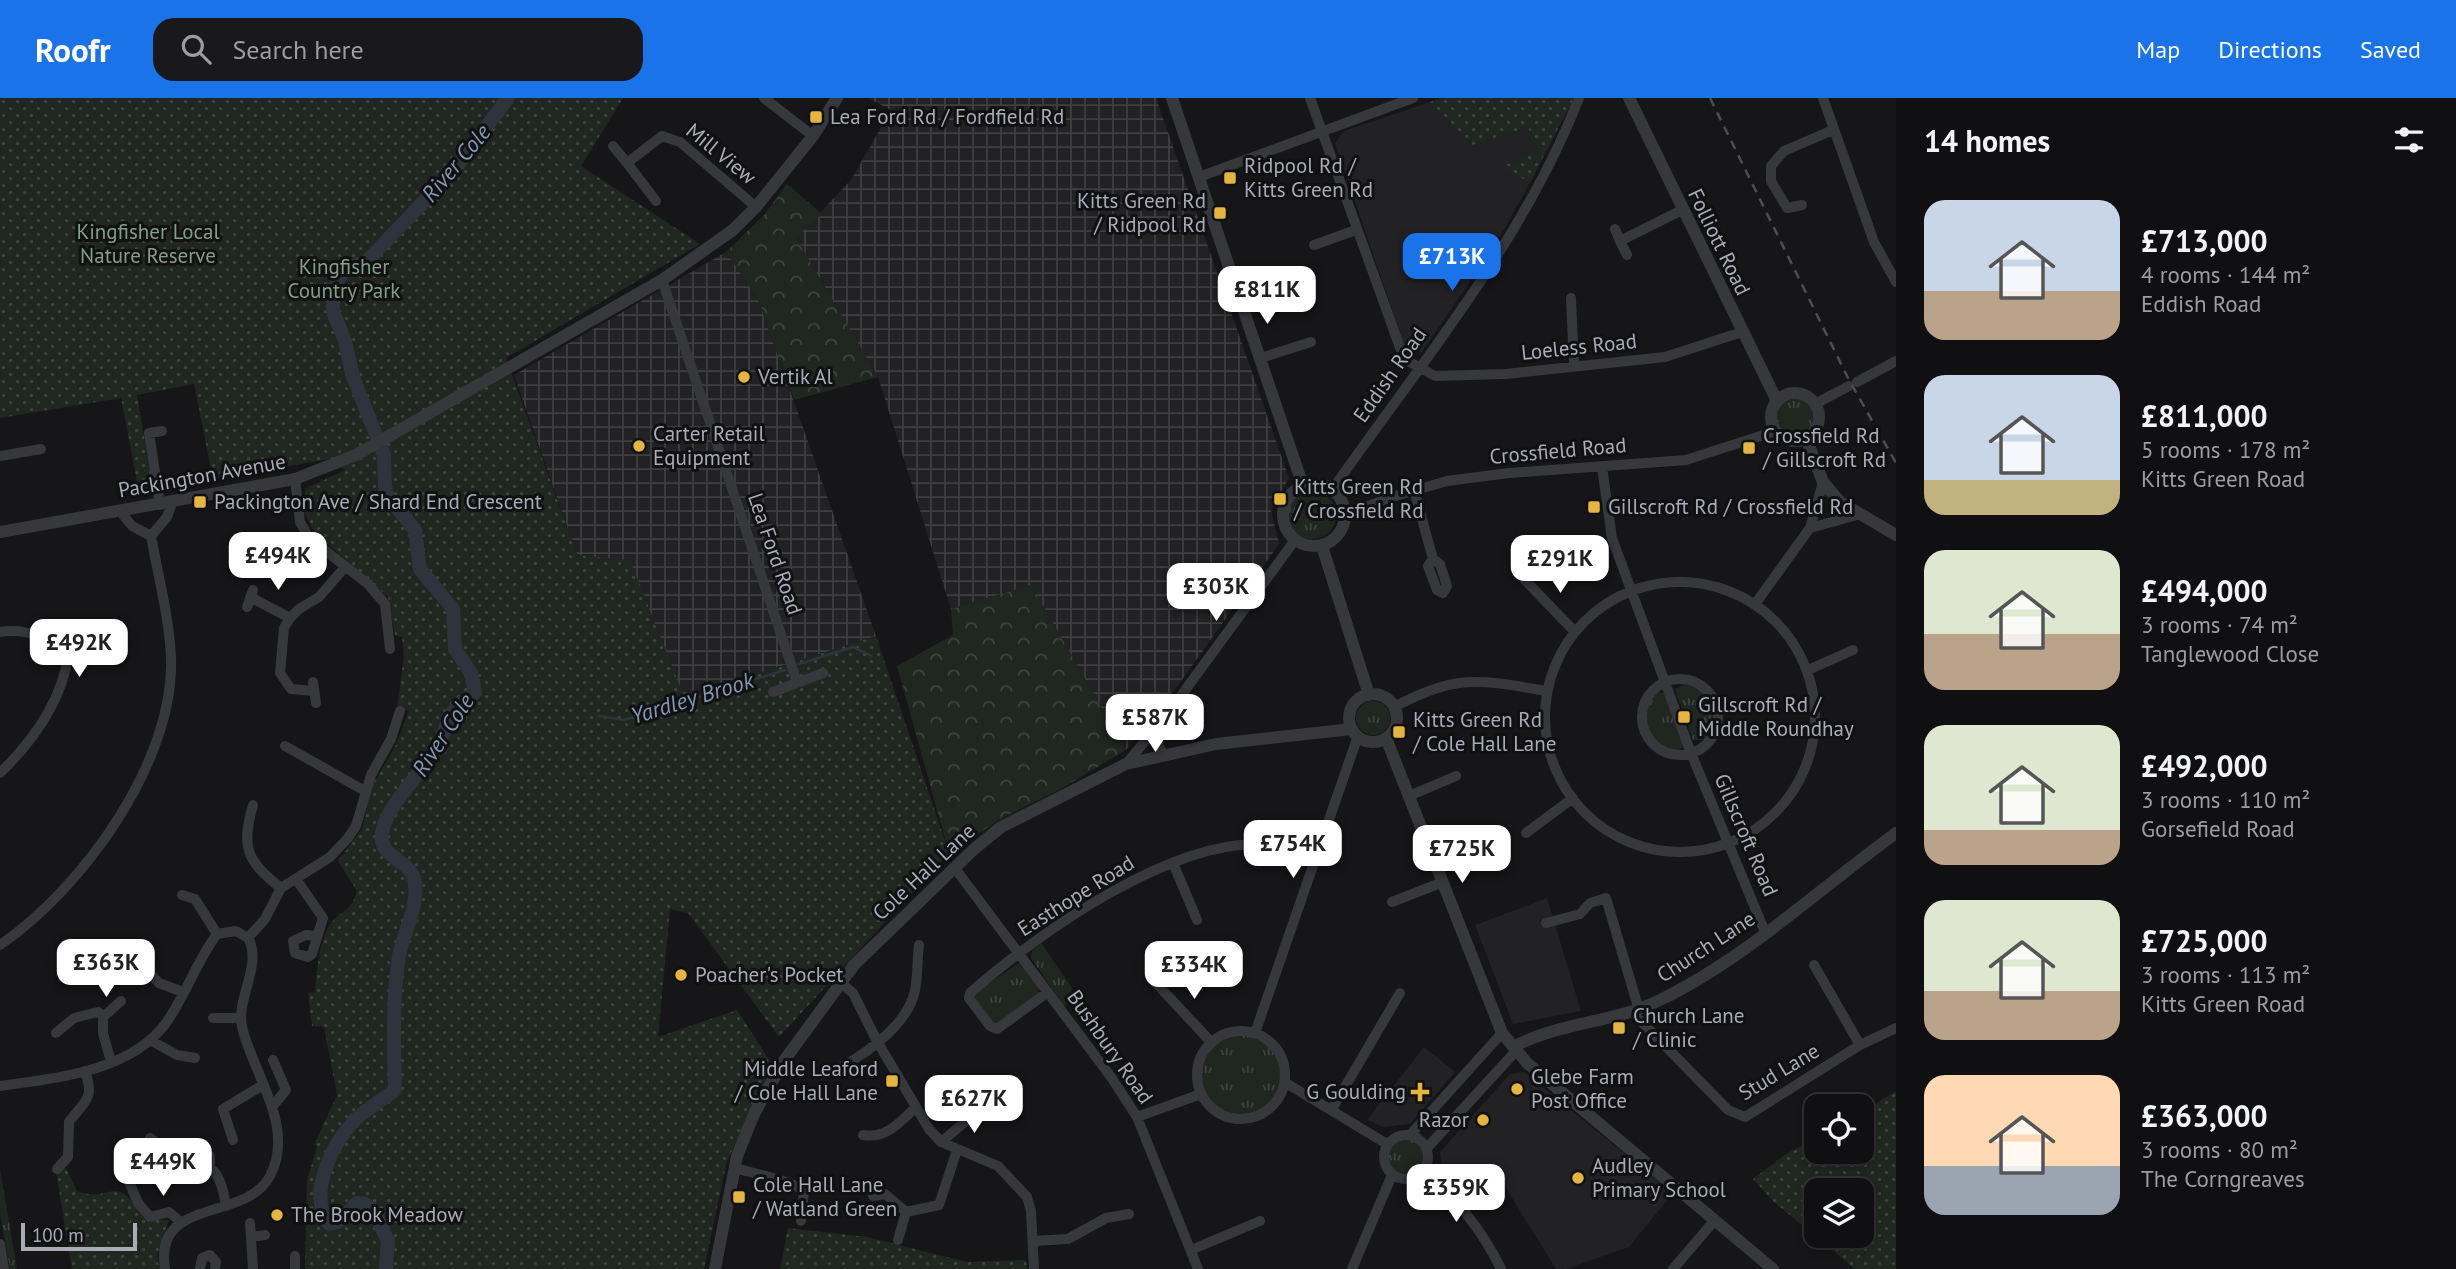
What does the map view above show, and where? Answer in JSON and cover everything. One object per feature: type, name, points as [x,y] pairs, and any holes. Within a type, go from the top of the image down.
[{"type":"street","points":[[764,98],[813,136]]},
{"type":"street","points":[[662,280],[733,230],[756,207],[813,136],[837,98]]},
{"type":"street","points":[[1172,98],[1303,486]]},
{"type":"street","points":[[1310,98],[1402,353],[1419,368]]},
{"type":"street","points":[[1199,177],[1413,98]]},
{"type":"street","name":"Eddish Road","points":[[1332,490],[1515,229],[1557,154],[1579,98]]},
{"type":"street","name":"Folliott Road","points":[[1629,98],[1777,401]]},
{"type":"street","points":[[1824,98],[1874,242],[1896,282]]},
{"type":"street","points":[[1802,205],[1787,208],[1771,180],[1771,166],[1784,151],[1833,130]]},
{"type":"street","name":"Mill View","points":[[627,163],[657,138],[672,137],[756,207]]},
{"type":"street","points":[[613,146],[656,201]]},
{"type":"street","points":[[1620,241],[1682,210]]},
{"type":"street","points":[[1615,229],[1628,255]]},
{"type":"street","points":[[1314,246],[1356,230]]},
{"type":"street","name":"Packington Avenue","points":[[1,528],[166,504],[295,480],[356,455],[662,280]]},
{"type":"street","name":"Lea Ford Road","points":[[662,280],[797,682]]},
{"type":"street","points":[[1571,298],[1574,365]]},
{"type":"street","name":"Loeless Road","points":[[1419,368],[1435,376],[1506,374],[1665,357],[1742,332]]},
{"type":"street","points":[[1261,358],[1311,342]]},
{"type":"street","points":[[1815,404],[1896,361]]},
{"type":"street","points":[[1794,393],[1802,394],[1815,404],[1818,423],[1806,438],[1790,440],[1776,431],[1771,415],[1777,401],[1794,393]]},
{"type":"street","points":[[0,945],[35,918],[83,863],[136,787],[158,741],[169,696],[171,657],[152,536],[167,517],[149,433],[162,431]]},
{"type":"street","name":"Crossfield Road","points":[[1345,515],[1447,481],[1509,473],[1686,460],[1776,431]]},
{"type":"street","points":[[1806,438],[1823,482],[1840,502],[1857,515],[1896,535]]},
{"type":"street","points":[[0,456],[41,449]]},
{"type":"street","name":"Gillscroft Road","points":[[1602,467],[1612,538],[1691,753],[1765,932]]},
{"type":"street","points":[[295,480],[300,522],[309,538],[368,584],[385,604],[390,649]]},
{"type":"street","points":[[1755,604],[1810,527],[1823,482]]},
{"type":"street","points":[[1321,484],[1332,490],[1341,501],[1345,515],[1337,536],[1322,546],[1304,545],[1295,540],[1284,526],[1282,511],[1291,494],[1303,486],[1321,484]]},
{"type":"street","points":[[1414,490],[1433,559]]},
{"type":"street","points":[[120,511],[132,526],[152,536]]},
{"type":"street","points":[[1810,527],[1857,515]]},
{"type":"street","points":[[1126,764],[1160,723],[1295,540]]},
{"type":"street","points":[[1322,546],[1369,695]]},
{"type":"street","points":[[316,703],[314,687],[291,689],[280,673],[284,628],[299,609],[319,597],[345,567]]},
{"type":"street","points":[[1525,580],[1576,632]]},
{"type":"street","points":[[1695,582],[1755,604],[1795,644],[1808,670],[1816,727],[1802,776],[1768,819],[1730,843],[1683,853],[1638,845],[1605,829],[1573,798],[1559,776],[1545,733],[1546,691],[1562,650],[1576,632],[1610,599],[1631,591],[1661,584],[1695,582]]},
{"type":"street","points":[[251,598],[290,618]]},
{"type":"street","points":[[0,632],[48,638],[62,646],[68,657],[50,711],[17,757],[0,773]]},
{"type":"street","points":[[1808,670],[1853,650]]},
{"type":"street","points":[[773,692],[823,673]]},
{"type":"street","points":[[1692,679],[1709,690],[1716,701],[1719,722],[1713,736],[1708,743],[1691,753],[1679,755],[1657,749],[1643,728],[1641,718],[1645,699],[1666,682],[1692,679]]},
{"type":"street","points":[[1394,707],[1428,690],[1456,682],[1482,680],[1546,691]]},
{"type":"street","points":[[1255,1032],[1316,860],[1355,733],[1350,713],[1353,705],[1369,695],[1382,696],[1394,707],[1396,724],[1386,738],[1372,742],[1355,733]]},
{"type":"street","points":[[247,938],[265,919],[281,888],[330,857],[348,838],[356,826],[365,791],[391,739],[400,711]]},
{"type":"street","points":[[1160,723],[1158,745],[1164,755]]},
{"type":"street","name":"Cole Hall Lane","points":[[715,1269],[736,1168],[754,1114],[783,1062],[840,982],[954,867],[1001,827],[1126,764],[1216,744],[1355,733]]},
{"type":"street","points":[[1386,738],[1502,1033],[1515,1049],[1773,1269]]},
{"type":"street","points":[[285,746],[365,791]]},
{"type":"street","points":[[1409,796],[1456,776]]},
{"type":"street","points":[[1526,833],[1573,798]]},
{"type":"street","points":[[253,805],[245,833],[247,847],[267,877],[281,888]]},
{"type":"street","name":"Church Lane","points":[[1515,1049],[1534,1036],[1636,1011],[1681,989],[1765,932],[1896,833]]},
{"type":"street","name":"Easthope Road","points":[[1048,992],[997,1029],[983,1018],[971,1002],[970,993],[1019,954],[1104,896],[1173,863],[1243,845],[1272,845],[1316,860]]},
{"type":"street","points":[[1173,863],[1197,920]]},
{"type":"street","name":"Bushbury Road","points":[[954,867],[1111,1076],[1137,1117],[1198,1269]]},
{"type":"street","points":[[296,879],[323,918],[317,936]]},
{"type":"street","points":[[1392,902],[1443,882]]},
{"type":"street","points":[[182,895],[195,899],[217,934]]},
{"type":"street","points":[[1546,923],[1580,914],[1590,903],[1606,898],[1636,1011]]},
{"type":"street","points":[[165,1269],[164,1250],[172,1232],[181,1222],[254,1194],[271,1175],[278,1141],[272,1107],[241,1018],[253,956],[247,938],[236,931],[217,934]]},
{"type":"street","points":[[0,1086],[85,1071],[111,1062],[150,1040],[167,1021],[217,934]]},
{"type":"street","points":[[825,1074],[840,1068],[877,1041],[909,1007],[915,989],[912,958],[919,946]]},
{"type":"street","points":[[1814,965],[1860,1045]]},
{"type":"street","points":[[143,967],[159,983],[183,992]]},
{"type":"street","points":[[840,982],[853,993],[915,1108],[941,1142],[998,1166],[1016,1182],[1027,1197],[1031,1211],[1034,1269]]},
{"type":"street","points":[[1155,982],[1211,1042]]},
{"type":"street","points":[[1332,1109],[1400,993]]},
{"type":"street","points":[[103,1017],[121,1001]]},
{"type":"street","name":"Stud Lane","points":[[1636,1011],[1728,1110],[1745,1117],[1860,1045],[1896,1028]]},
{"type":"street","points":[[56,1033],[70,1025],[74,1018],[98,1012],[103,1017],[103,1033],[111,1062]]},
{"type":"street","points":[[213,1018],[241,1018]]},
{"type":"street","points":[[1232,1031],[1255,1032],[1276,1047],[1283,1058],[1286,1083],[1274,1106],[1252,1118],[1227,1117],[1212,1108],[1201,1094],[1198,1083],[1199,1061],[1211,1042],[1232,1031]]},
{"type":"street","points":[[1409,1135],[1502,1033]]},
{"type":"street","points":[[150,1040],[177,1055],[195,1058]]},
{"type":"street","points":[[1427,1149],[1515,1049]]},
{"type":"street","points":[[272,1107],[286,1090],[273,1060]]},
{"type":"street","points":[[57,1168],[68,1157],[69,1122],[88,1100],[91,1087],[85,1071]]},
{"type":"street","points":[[1286,1083],[1387,1144]]},
{"type":"street","points":[[233,1140],[223,1109],[263,1085]]},
{"type":"street","points":[[1137,1117],[1201,1094]]},
{"type":"street","points":[[941,1142],[965,1122],[977,1102]]},
{"type":"street","points":[[863,1135],[876,1137],[895,1127],[915,1108]]},
{"type":"street","points":[[1399,1135],[1409,1135],[1420,1140],[1427,1149],[1425,1169],[1412,1179],[1392,1175],[1385,1167],[1383,1156],[1387,1144],[1399,1135]]},
{"type":"street","points":[[150,1138],[166,1150],[206,1150],[210,1156],[210,1168],[223,1190],[226,1206]]},
{"type":"street","points":[[906,1212],[939,1205],[957,1150]]},
{"type":"street","points":[[189,1151],[196,1162],[210,1168]]},
{"type":"street","points":[[736,1168],[769,1180],[794,1184],[804,1191],[801,1221]]},
{"type":"street","points":[[1425,1169],[1457,1199],[1476,1225],[1501,1269]]},
{"type":"street","points":[[1354,1268],[1392,1175]]},
{"type":"street","points":[[130,1184],[145,1213],[150,1217],[169,1212],[181,1222]]},
{"type":"street","points":[[873,1196],[885,1194],[906,1212]]},
{"type":"street","points":[[898,1240],[906,1212]]},
{"type":"street","points":[[1033,1241],[1068,1239],[1106,1218],[1129,1214]]},
{"type":"street","points":[[1673,1269],[1715,1220]]},
{"type":"street","points":[[1191,1250],[1260,1221]]},
{"type":"street","points":[[250,1223],[253,1269]]},
{"type":"street","points":[[252,1237],[265,1235]]},
{"type":"street","points":[[0,1244],[4,1269]]},
{"type":"street","points":[[200,1269],[202,1258],[211,1255],[216,1262],[215,1269]]},
{"type":"street","points":[[295,1256],[295,1269]]},
{"type":"shaded area","points":[[868,98],[1156,98],[1289,478],[1271,510],[1279,544],[1179,684],[1126,750],[1031,585],[951,609],[878,377],[796,238],[851,180],[891,110]]},
{"type":"shaded area","points":[[1430,102],[1473,145],[1528,127],[1539,152],[1504,166],[1530,183],[1497,242],[1422,352],[1406,350],[1335,143],[1344,131]]},
{"type":"shaded area","points":[[726,252],[758,299],[876,636],[684,697],[630,561],[577,555],[514,375]]},
{"type":"shaded area","points":[[1547,898],[1581,1011],[1513,1024],[1475,925]]},
{"type":"shaded area","points":[[1424,1047],[1455,1072],[1410,1124],[1383,1127],[1367,1120]]},
{"type":"shaded area","name":"Audley Primary School","points":[[1524,1072],[1673,1193],[1629,1247],[1566,1269],[1556,1269],[1491,1164],[1460,1194],[1443,1177],[1440,1152],[1510,1074]]},
{"type":"green space","name":"Kingfisher Country Park","points":[[0,98],[623,98],[581,166],[700,244],[506,358],[577,555],[630,560],[684,697],[876,636],[949,853],[779,1037],[688,913],[670,909],[658,1037],[737,1010],[773,1066],[727,1161],[704,1269],[305,1269],[307,1181],[317,1146],[314,1145],[337,1095],[324,1027],[312,1026],[308,993],[315,992],[320,952],[328,928],[352,904],[357,891],[338,861],[362,829],[373,784],[395,747],[409,711],[397,708],[404,655],[402,637],[395,635],[388,597],[313,531],[305,513],[305,489],[345,470],[330,459],[213,479],[194,384],[137,395],[153,490],[139,492],[121,398],[0,418]]},
{"type":"green space","points":[[1441,98],[1574,98],[1530,183],[1503,166],[1539,152],[1528,127],[1473,145],[1430,102]]},
{"type":"green space","points":[[787,184],[822,214],[796,238],[878,377],[794,400],[758,299],[726,252],[764,215]]},
{"type":"green space","points":[[1794,398],[1807,404],[1813,417],[1807,430],[1794,436],[1781,430],[1775,417],[1781,404]]},
{"type":"green space","points":[[1312,491],[1329,498],[1336,515],[1329,532],[1312,539],[1295,532],[1288,515],[1295,498]]},
{"type":"green space","points":[[1031,585],[1126,750],[1059,790],[1004,817],[949,853],[897,666],[953,635],[951,609]]},
{"type":"green space","points":[[1686,684],[1699,687],[1715,709],[1713,728],[1706,740],[1693,740],[1675,689]]},
{"type":"green space","points":[[1654,693],[1665,694],[1685,744],[1678,752],[1668,751],[1645,729],[1645,703]]},
{"type":"green space","points":[[1373,701],[1385,706],[1390,718],[1385,730],[1373,735],[1361,730],[1356,718],[1361,706]]},
{"type":"green space","points":[[1041,943],[1072,988],[1068,1003],[1064,1006],[1031,958],[1032,951]]},
{"type":"green space","points":[[1019,963],[1039,987],[1038,993],[998,1024],[993,1023],[974,997],[975,993]]},
{"type":"green space","points":[[1233,1035],[1249,1035],[1263,1042],[1274,1053],[1281,1067],[1278,1090],[1263,1108],[1249,1115],[1233,1115],[1219,1108],[1208,1097],[1201,1083],[1201,1067],[1208,1053],[1219,1042]]},
{"type":"green space","points":[[1896,1091],[1896,1269],[1855,1269],[1830,1248],[1874,1248],[1874,1178],[1804,1178],[1804,1227],[1774,1202],[1753,1179],[1786,1154],[1804,1144],[1804,1164],[1874,1164],[1874,1105]]},
{"type":"green space","points":[[1405,1139],[1418,1144],[1423,1157],[1418,1170],[1405,1175],[1392,1170],[1387,1157],[1392,1144]]},
{"type":"green space","points":[[66,1168],[77,1191],[92,1194],[120,1192],[128,1197],[147,1220],[169,1220],[157,1255],[159,1269],[72,1269],[56,1172]]},
{"type":"green space","points":[[0,1170],[17,1269],[10,1269],[0,1213]]},
{"type":"green space","points":[[788,1228],[867,1237],[967,1262],[1026,1260],[1027,1269],[780,1269]]},
{"type":"waterway","name":"River Cole","points":[[386,1269],[388,1241],[374,1211],[365,1204],[357,1203],[338,1222],[329,1224],[323,1212],[321,1184],[331,1156],[346,1130],[395,1090],[395,989],[399,956],[414,902],[415,883],[407,868],[388,853],[382,838],[383,828],[393,807],[439,744],[451,714],[475,692],[471,673],[455,649],[453,609],[420,569],[415,530],[387,495],[384,455],[353,377],[345,341],[333,312],[333,290],[345,268],[366,262],[455,169],[508,98]]},
{"type":"waterway","name":"Yardley Brook","points":[[799,664],[853,647],[872,656]]},
{"type":"waterway","name":"Yardley Brook","points":[[599,716],[624,720],[785,670]]},
{"type":"railway","points":[[1710,98],[1848,378],[1896,463]]},
{"type":"place","name":"Lea Ford Rd / Fordfield Rd","points":[[816,117]]},
{"type":"place","name":"Ridpool Rd / Kitts Green Rd","points":[[1230,178]]},
{"type":"place","name":"Kitts Green Rd / Ridpool Rd","points":[[1220,213]]},
{"type":"place","name":"Vertik Al","points":[[744,377]]},
{"type":"place","name":"Carter Retail Equipment","points":[[639,446]]},
{"type":"place","name":"Crossfield Rd / Gillscroft Rd","points":[[1749,448]]},
{"type":"place","name":"Kitts Green Rd / Crossfield Rd","points":[[1280,499]]},
{"type":"place","name":"Packington Ave / Shard End Crescent","points":[[200,502]]},
{"type":"place","name":"Gillscroft Rd / Crossfield Rd","points":[[1594,507]]},
{"type":"place","name":"Gillscroft Rd / Middle Roundhay","points":[[1684,717]]},
{"type":"place","name":"Kitts Green Rd / Cole Hall Lane","points":[[1399,732]]},
{"type":"place","name":"Poacher's Pocket","points":[[681,975]]},
{"type":"place","name":"Church Lane / Clinic","points":[[1619,1028]]},
{"type":"place","name":"Middle Leaford / Cole Hall Lane","points":[[892,1081]]},
{"type":"place","name":"Glebe Farm Post Office","points":[[1517,1089]]},
{"type":"place","name":"G Goulding","points":[[1420,1092]]},
{"type":"place","name":"Razor","points":[[1483,1120]]},
{"type":"place","name":"Audley Primary School","points":[[1578,1178]]},
{"type":"place","name":"Cole Hall Lane / Watland Green","points":[[739,1197]]},
{"type":"place","name":"The Brook Meadow","points":[[277,1215]]},
{"type":"park label","name":"Kingfisher Local Nature Reserve","points":[[148,244]]}]
